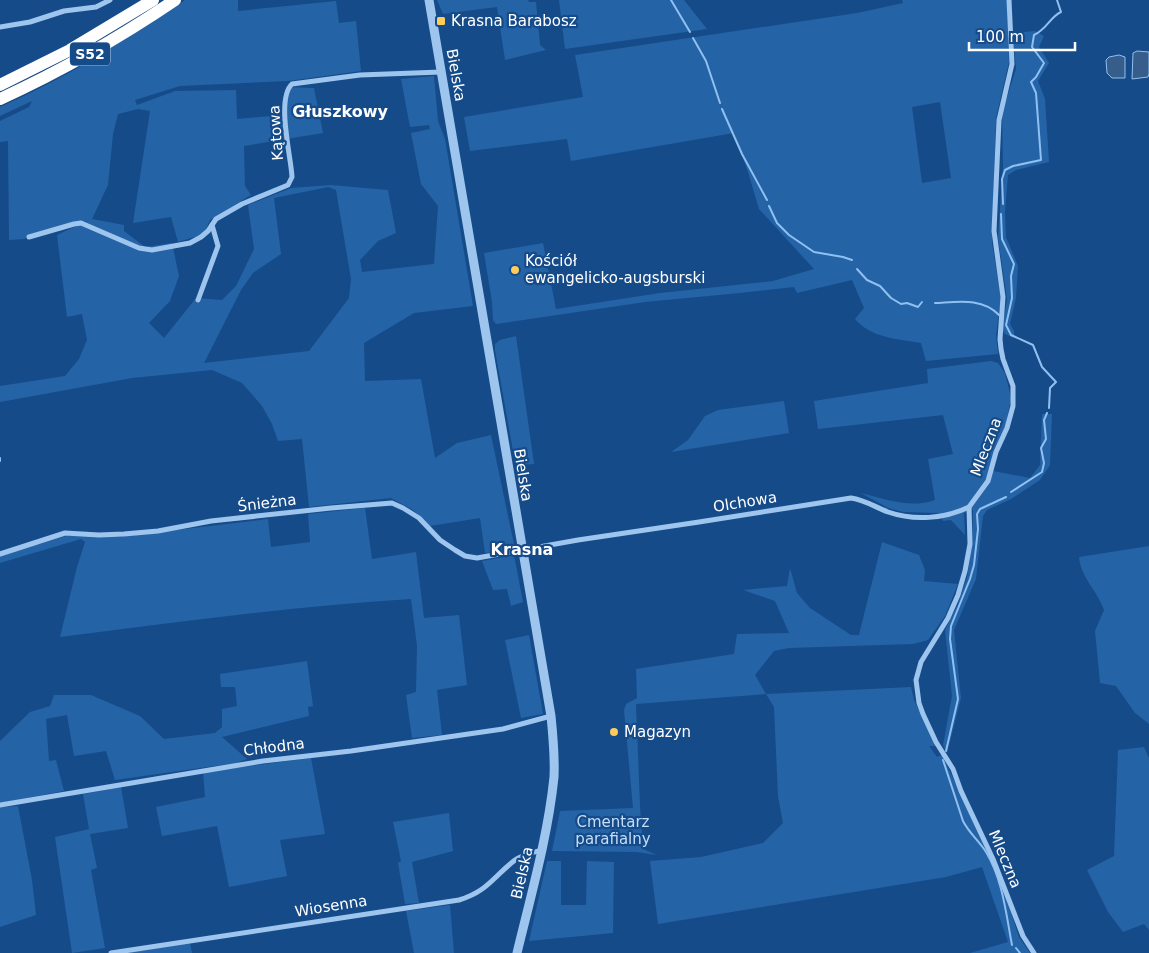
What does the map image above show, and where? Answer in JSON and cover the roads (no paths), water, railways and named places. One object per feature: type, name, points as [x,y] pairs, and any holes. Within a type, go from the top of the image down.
[{"type":"highway","points":[[120,21],[144,0]]},
{"type":"highway","name":"S52","points":[[0,85],[64,54],[153,0]]},
{"type":"highway","name":"S52","points":[[0,99],[39,81],[102,47],[175,0]]},
{"type":"street","points":[[0,26],[30,22],[64,12],[96,7],[110,0]]},
{"type":"street","name":"Bielska","points":[[429,0],[551,716],[554,776],[547,827],[517,953]]},
{"type":"street","name":"Mleczna","points":[[1009,0],[1012,64],[999,120],[994,232],[1003,297],[1001,349],[1013,386],[1013,406],[1007,428],[996,452],[988,481],[969,507],[970,544],[962,584],[948,618],[920,662],[916,680],[916,692],[923,714],[936,742],[953,769],[993,859],[1023,936],[1034,953]]},
{"type":"street","name":"Kątowa","points":[[29,237],[81,223],[139,248],[152,250],[190,243],[202,237],[216,219],[242,204],[288,185],[292,177],[285,110],[287,90],[292,84],[360,75],[441,72]]},
{"type":"street","points":[[198,300],[218,246],[212,225]]},
{"type":"street","name":"Olchowa","points":[[522,550],[851,498],[863,500],[897,514],[912,517],[947,515],[969,507]]},
{"type":"street","name":"Śnieżna","points":[[0,554],[65,533],[98,535],[158,531],[211,521],[360,504],[392,503],[419,518],[440,540],[465,556],[477,558],[522,550]]},
{"type":"street","name":"Chłodna","points":[[0,805],[263,761],[351,751],[504,729],[551,716]]},
{"type":"street","name":"Wiosenna","points":[[111,953],[459,900],[472,896],[482,890],[516,860],[541,850]]},
{"type":"waterway","points":[[671,0],[690,32]]},
{"type":"waterway","points":[[1003,204],[1002,179],[1005,170],[1013,166],[1041,160],[1036,93],[1031,82],[1044,63],[1032,47],[1034,35],[1061,12],[1057,0]]},
{"type":"waterway","points":[[693,38],[706,61],[720,103]]},
{"type":"waterway","points":[[722,109],[742,154],[767,200]]},
{"type":"waterway","points":[[769,206],[777,223],[789,235],[814,252],[852,260]]},
{"type":"waterway","points":[[1001,214],[1002,239],[1014,264],[1011,276],[1012,298],[1006,325],[1011,335],[1033,345],[1042,367],[1056,382],[1050,388],[1049,408]]},
{"type":"waterway","points":[[857,269],[867,280],[880,286],[891,298],[901,304],[907,303],[918,307],[922,302]]},
{"type":"waterway","points":[[935,303],[977,303],[985,305],[999,315]]},
{"type":"waterway","points":[[1011,492],[1042,472],[1044,463],[1041,448],[1046,439],[1044,420],[1047,413]]},
{"type":"waterway","points":[[946,751],[958,699],[950,639],[951,626],[974,565],[978,529],[977,514],[980,509],[1006,497]]},
{"type":"waterway","points":[[943,760],[963,821],[992,863],[1003,897],[1012,945]]},
{"type":"waterway","points":[[1016,948],[1020,953]]},
{"type":"place","name":"Krasna Barabosz","points":[[441,21]]},
{"type":"place","name":"Kościół ewangelicko-augsburski","points":[[515,270]]},
{"type":"place","name":"Magazyn","points":[[614,732]]},
{"type":"district","name":"Głuszkowy","points":[[340,111]]},
{"type":"district","name":"Krasna","points":[[522,549]]},
{"type":"park label","name":"Cmentarz parafialny","points":[[613,830]]}]
